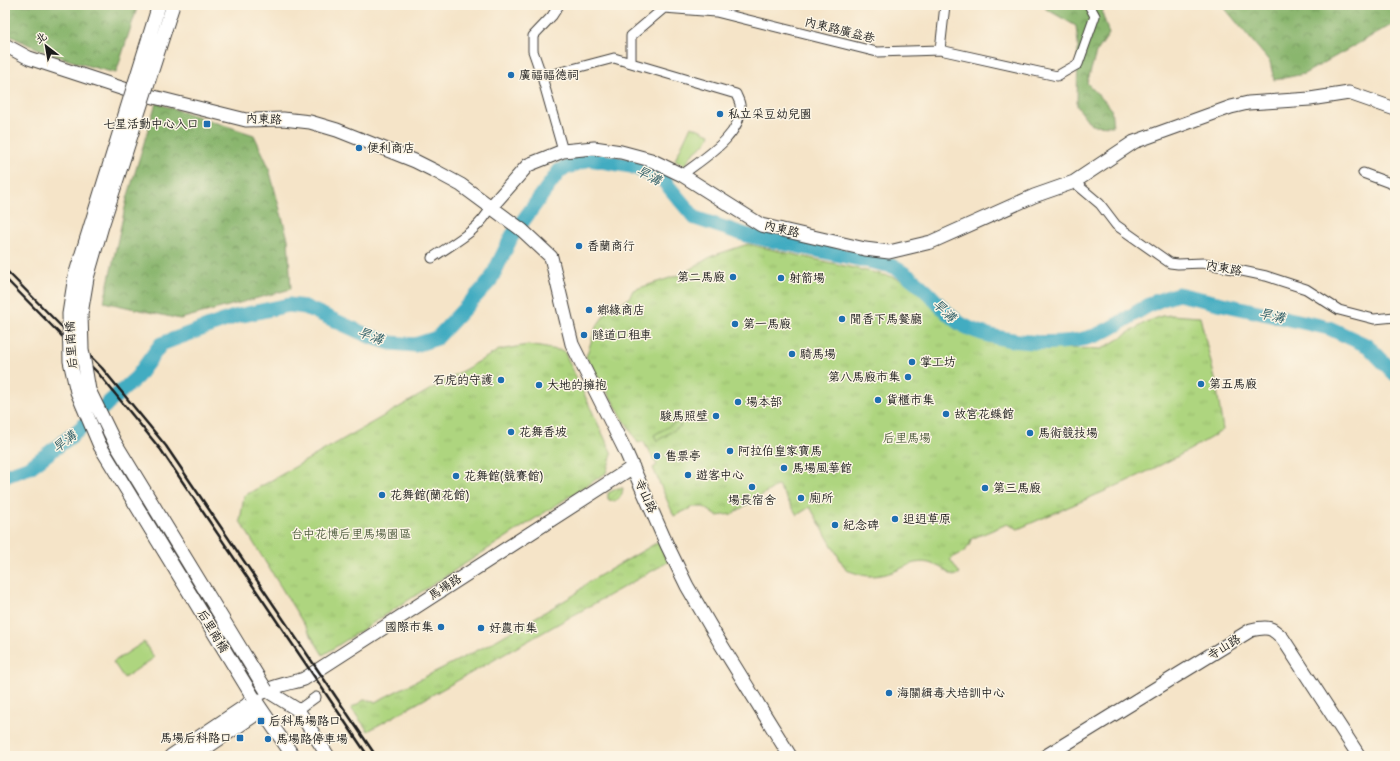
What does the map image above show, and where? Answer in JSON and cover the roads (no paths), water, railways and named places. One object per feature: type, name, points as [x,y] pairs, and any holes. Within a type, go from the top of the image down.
[{"type":"street","name":"后里南橋","points":[[158,5],[75,276],[69,314],[70,361],[77,392],[100,446],[253,697],[293,756]]},
{"type":"street","name":"后里南橋","points":[[173,5],[102,226],[87,278],[81,314],[82,349],[89,390],[114,441],[266,690]]},
{"type":"street","points":[[559,5],[552,16],[533,36],[533,51],[542,76],[563,151]]},
{"type":"street","points":[[940,50],[945,5]]},
{"type":"street","name":"內東路廣益巷","points":[[631,62],[631,36],[664,8],[716,12],[877,52],[940,50],[1057,76],[1078,64],[1096,16],[1089,5]]},
{"type":"street","name":"內東路","points":[[5,45],[29,58],[130,91],[246,120],[283,119],[310,122],[337,130],[414,160],[437,172],[461,185],[508,220]]},
{"type":"street","points":[[542,76],[614,58],[736,94],[741,106],[737,123],[728,138],[682,175]]},
{"type":"street","name":"內東路","points":[[491,207],[528,165],[563,151],[594,148],[621,152],[651,160],[682,175],[761,225],[866,249],[889,252],[931,242],[1034,196],[1074,182],[1134,142],[1159,132],[1248,103],[1310,99],[1349,93],[1395,109]]},
{"type":"street","points":[[1363,173],[1395,185]]},
{"type":"street","name":"內東路","points":[[1074,182],[1100,204],[1116,225],[1170,262],[1178,264],[1204,263],[1266,276],[1306,290],[1339,310],[1374,319],[1395,317]]},
{"type":"street","points":[[432,258],[477,227],[487,216],[491,207]]},
{"type":"street","name":"寺山路","points":[[508,220],[522,230],[551,257],[572,344],[633,467],[667,545],[687,586],[719,641],[790,756]]},
{"type":"street","name":"馬場路","points":[[171,756],[247,705],[253,697],[266,690],[304,679],[633,467]]},
{"type":"street","name":"寺山路","points":[[1046,756],[1252,630],[1265,626],[1276,631],[1283,639],[1359,756]]},
{"type":"street","points":[[266,690],[298,710],[328,756]]},
{"type":"street","points":[[194,756],[256,714],[253,697]]},
{"type":"street","points":[[298,710],[316,697]]},
{"type":"waterway","name":"旱溝","points":[[5,476],[30,467],[74,434],[137,377],[161,344],[234,317],[289,305],[305,307],[369,336],[391,343],[415,345],[437,338],[490,281],[512,236],[560,170],[589,159],[631,166],[663,180],[695,218],[746,235],[892,266],[906,274],[918,284],[956,321],[991,336],[1026,342],[1063,342],[1079,340],[1102,333],[1155,302],[1178,294],[1329,328],[1368,346],[1395,374]]},
{"type":"railway","points":[[5,269],[102,368],[166,446],[376,756]]},
{"type":"railway","points":[[5,278],[98,373],[161,450],[368,756]]},
{"type":"place","name":"廣福福德祠","points":[[511,75]]},
{"type":"place","name":"私立采豆幼兒園","points":[[720,114]]},
{"type":"place","name":"七星活動中心入口","points":[[207,124]]},
{"type":"place","name":"便利商店","points":[[359,148]]},
{"type":"place","name":"香蘭商行","points":[[579,246]]},
{"type":"place","name":"第二馬廄","points":[[733,277]]},
{"type":"place","name":"射箭場","points":[[781,278]]},
{"type":"place","name":"鄉緣商店","points":[[589,310]]},
{"type":"place","name":"聞香下馬餐廳","points":[[842,319]]},
{"type":"place","name":"第一馬廄","points":[[735,324]]},
{"type":"place","name":"隧道口租車","points":[[584,335]]},
{"type":"place","name":"騎馬場","points":[[792,354]]},
{"type":"place","name":"掌工坊","points":[[912,362]]},
{"type":"place","name":"第八馬廄市集","points":[[908,377]]},
{"type":"place","name":"石虎的守護","points":[[501,380]]},
{"type":"place","name":"第五馬廄","points":[[1201,384]]},
{"type":"place","name":"大地的擁抱","points":[[539,385]]},
{"type":"place","name":"貨櫃市集","points":[[878,400]]},
{"type":"place","name":"場本部","points":[[738,402]]},
{"type":"place","name":"故宮花蝶館","points":[[946,414]]},
{"type":"place","name":"駿馬照壁","points":[[716,416]]},
{"type":"place","name":"花舞香坡","points":[[511,432]]},
{"type":"place","name":"馬術競技場","points":[[1030,433]]},
{"type":"place","name":"阿拉伯皇家寶馬","points":[[730,451]]},
{"type":"place","name":"售票亭","points":[[657,456]]},
{"type":"place","name":"馬場風華館","points":[[784,468]]},
{"type":"place","name":"遊客中心","points":[[688,475]]},
{"type":"place","name":"花舞館(競賽館)","points":[[456,476]]},
{"type":"place","name":"場長宿舍","points":[[752,487]]},
{"type":"place","name":"第三馬廄","points":[[985,488]]},
{"type":"place","name":"花舞館(蘭花館)","points":[[382,495]]},
{"type":"place","name":"廁所","points":[[801,498]]},
{"type":"place","name":"𨑨迌草原","points":[[895,519]]},
{"type":"place","name":"紀念碑","points":[[835,525]]},
{"type":"place","name":"國際市集","points":[[441,627]]},
{"type":"place","name":"好農市集","points":[[481,628]]},
{"type":"place","name":"海關緝毒犬培訓中心","points":[[889,693]]},
{"type":"place","name":"后科馬場路口","points":[[261,721]]},
{"type":"place","name":"馬場后科路口","points":[[240,738]]},
{"type":"place","name":"馬場路停車場","points":[[268,739]]},
{"type":"park label","name":"后里馬場","points":[[907,438]]},
{"type":"park label","name":"台中花博后里馬場園區","points":[[351,534]]}]
